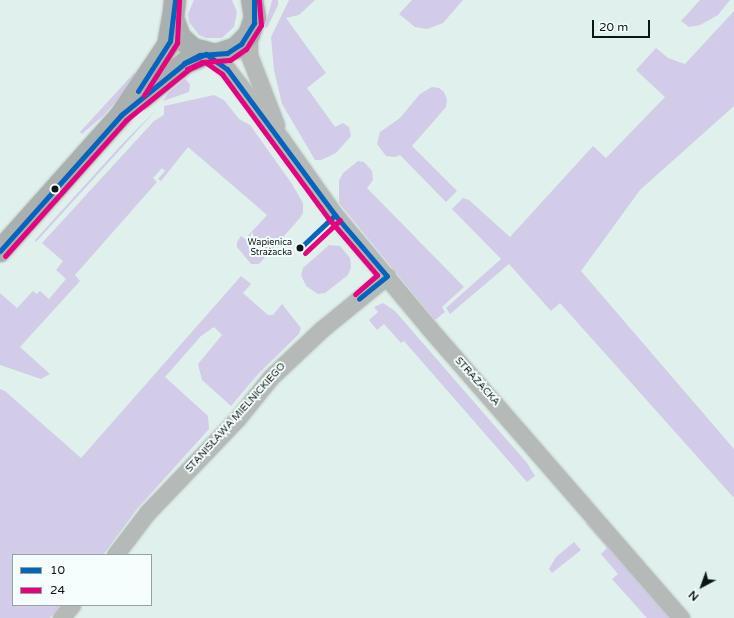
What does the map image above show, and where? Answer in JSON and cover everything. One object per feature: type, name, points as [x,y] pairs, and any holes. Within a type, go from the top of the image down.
[{"type":"main road","points":[[0,251],[122,115],[185,63],[208,54],[232,51],[249,36],[255,18],[253,2]]},
{"type":"main road","points":[[173,7],[176,30],[184,42],[193,49],[208,54]]},
{"type":"main road","points":[[122,115],[168,45],[173,7]]},
{"type":"street","name":"STRAŻACKA","points":[[249,36],[249,55],[282,140]]},
{"type":"street","name":"STRAŻACKA","points":[[208,54],[226,69],[282,140],[335,215],[429,328],[681,618]]},
{"type":"street","name":"STANISŁAWA MIELNICKIEGO","points":[[116,554],[147,513],[238,418],[271,377],[322,329],[387,276]]},
{"type":"street","points":[[61,618],[71,606]]},
{"type":"shaded area","points":[[194,0],[232,0],[237,12],[234,27],[222,38],[206,38],[199,35],[189,22],[188,14]]},
{"type":"shaded area","points":[[272,0],[278,0],[278,5],[267,28],[265,27]]},
{"type":"shaded area","points":[[289,0],[315,0],[299,15],[286,18],[326,73],[307,88],[335,127],[343,123],[349,127],[351,136],[336,153],[321,160],[315,160],[282,104],[274,70],[271,37]]},
{"type":"shaded area","points":[[412,0],[463,0],[443,23],[427,29],[415,27],[399,14]]},
{"type":"shaded area","points":[[700,0],[730,0],[718,15],[700,25],[689,27],[681,21]]},
{"type":"shaded area","points":[[734,11],[734,106],[640,190],[581,271],[734,449],[734,498],[560,303],[551,311],[509,264],[450,314],[446,308],[501,259],[452,209],[463,198],[469,200],[510,237],[593,146],[606,158],[665,97],[636,70],[656,48],[668,58],[685,64]]},
{"type":"shaded area","points":[[134,73],[136,74],[125,91],[104,115],[82,134],[80,132]]},
{"type":"shaded area","points":[[185,79],[190,84],[189,92],[163,101],[168,93]]},
{"type":"shaded area","points":[[432,87],[439,88],[444,92],[447,99],[446,107],[412,146],[457,191],[446,202],[400,155],[395,157],[386,156],[377,144],[380,132],[400,118],[420,94]]},
{"type":"shaded area","points":[[214,95],[224,100],[239,119],[250,125],[292,184],[303,203],[303,213],[300,218],[259,264],[251,264],[237,247],[237,242],[241,236],[245,239],[267,215],[188,147],[161,181],[158,179],[165,171],[162,168],[153,178],[157,182],[75,275],[80,281],[20,347],[50,374],[41,379],[0,365],[0,293],[17,308],[33,291],[37,294],[40,291],[49,299],[66,279],[56,270],[63,261],[42,243],[154,121],[164,115],[164,106]]},
{"type":"shaded area","points":[[157,109],[36,242],[35,240],[124,142]]},
{"type":"shaded area","points":[[358,161],[364,162],[372,171],[373,180],[367,188],[464,287],[442,307],[445,312],[435,320],[339,203],[339,181],[343,173]]},
{"type":"shaded area","points":[[329,245],[340,246],[350,258],[351,267],[348,275],[325,293],[318,294],[306,286],[301,275],[303,268]]},
{"type":"shaded area","points":[[241,276],[251,284],[243,293],[268,315],[273,315],[282,304],[301,328],[299,334],[259,373],[231,406],[202,380],[198,364],[222,335],[214,327],[201,336],[165,377],[208,416],[209,429],[137,509],[104,554],[12,554],[12,606],[60,606],[50,618],[0,618],[0,389],[5,391],[81,458]]},
{"type":"shaded area","points":[[383,303],[395,311],[527,463],[535,476],[527,482],[404,341],[401,343],[384,324],[377,330],[369,320],[378,312],[374,307]]},
{"type":"shaded area","points":[[587,522],[671,618],[647,618],[612,579],[618,574],[601,554],[607,548],[585,523]]},
{"type":"shaded area","points":[[574,542],[581,550],[552,573],[549,569],[556,557]]},
{"type":"transit line","name":"10","points":[[138,91],[170,41],[175,0]]},
{"type":"transit line","name":"24","points":[[144,95],[177,43],[179,0]]},
{"type":"transit line","name":"10","points":[[184,63],[200,55],[227,53],[241,44],[254,23],[254,0]]},
{"type":"transit line","name":"24","points":[[187,69],[202,62],[230,60],[246,49],[261,25],[259,0]]},
{"type":"transit line","name":"10","points":[[0,251],[121,115],[185,63],[206,54],[227,69],[335,215],[387,276],[359,299]]},
{"type":"transit line","name":"24","points":[[5,256],[126,120],[189,69],[205,62],[222,74],[329,219],[377,275],[355,294]]},
{"type":"transit line","name":"10","points":[[300,248],[335,215]]},
{"type":"transit line","name":"24","points":[[305,253],[340,220]]},
{"type":"place","name":"Wapienica Strażacka","points":[[300,248]]}]
